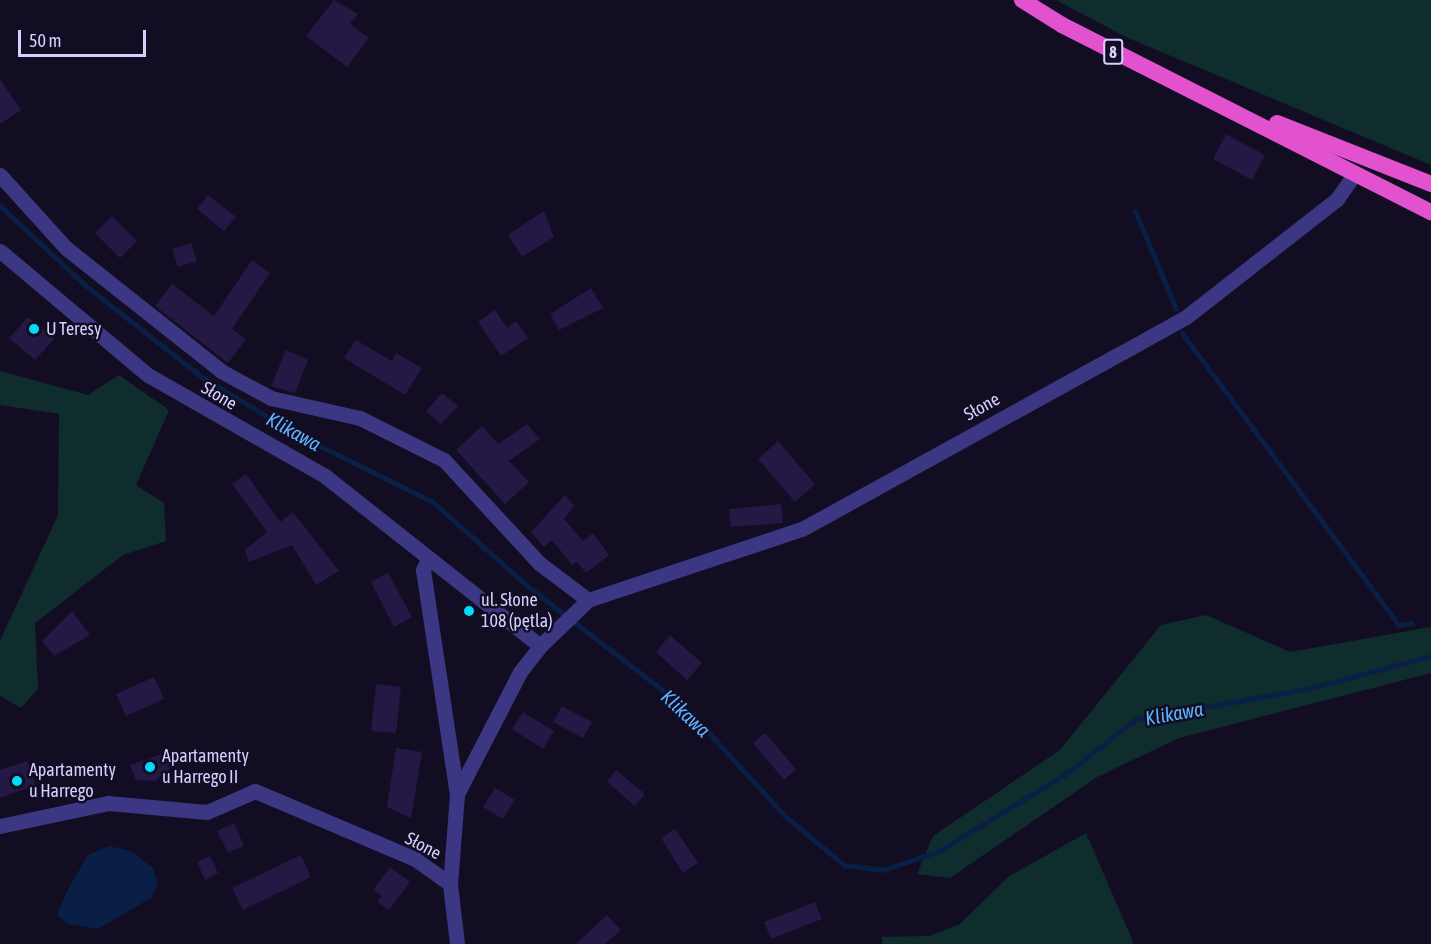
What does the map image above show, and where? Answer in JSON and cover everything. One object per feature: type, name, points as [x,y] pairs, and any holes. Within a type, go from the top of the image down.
[{"type":"highway","name":"8","points":[[1022,0],[1062,26],[1209,97],[1354,175],[1431,212]]},
{"type":"highway","name":"8","points":[[1209,97],[1365,156],[1431,184]]},
{"type":"highway","points":[[1354,175],[1365,156]]},
{"type":"street","points":[[0,175],[66,248],[221,370],[271,398],[360,418],[444,460],[582,606],[540,646]]},
{"type":"street","name":"Słone","points":[[582,606],[802,529],[1186,317],[1332,203],[1354,175]]},
{"type":"street","name":"Słone","points":[[0,251],[148,375],[325,476],[426,561],[540,646],[487,731],[457,794]]},
{"type":"street","name":"Słone","points":[[426,561],[423,570],[457,794],[450,884],[457,944]]},
{"type":"street","name":"Słone","points":[[0,826],[108,803],[207,812],[255,791],[415,859],[450,884]]},
{"type":"green space","points":[[1056,0],[1431,0],[1431,165],[1128,38]]},
{"type":"green space","points":[[0,371],[88,395],[119,375],[169,410],[136,485],[164,503],[166,541],[123,555],[35,623],[38,689],[21,708],[0,696],[0,641],[58,515],[59,414],[0,405]]},
{"type":"green space","points":[[1206,615],[1290,652],[1431,627],[1431,673],[1179,738],[1097,777],[950,878],[917,874],[933,836],[1060,750],[1161,625]]},
{"type":"green space","points":[[1086,833],[1134,944],[882,944],[882,937],[929,936],[960,924],[1008,877]]},
{"type":"water","points":[[109,846],[131,851],[153,868],[158,884],[151,898],[98,929],[68,924],[57,915],[67,891],[88,855]]},
{"type":"building","points":[[334,0],[358,14],[350,24],[369,38],[347,67],[306,36]]},
{"type":"building","points":[[0,79],[21,110],[0,124]]},
{"type":"building","points":[[1226,134],[1265,155],[1252,180],[1213,159]]},
{"type":"building","points":[[208,195],[236,217],[224,231],[197,209]]},
{"type":"building","points":[[544,211],[554,237],[522,257],[508,235]]},
{"type":"building","points":[[112,216],[137,241],[120,258],[95,233]]},
{"type":"building","points":[[191,243],[197,261],[178,267],[172,249]]},
{"type":"building","points":[[252,260],[270,273],[232,329],[246,339],[228,363],[155,306],[172,284],[214,316]]},
{"type":"building","points":[[591,288],[603,308],[559,330],[550,314]]},
{"type":"building","points":[[495,310],[507,328],[516,321],[528,338],[501,356],[478,322]]},
{"type":"building","points":[[28,317],[54,339],[35,360],[9,338]]},
{"type":"building","points":[[356,340],[392,361],[396,353],[422,368],[405,395],[344,358]]},
{"type":"building","points":[[286,350],[308,360],[295,393],[271,386]]},
{"type":"building","points":[[442,393],[458,406],[441,424],[426,411]]},
{"type":"building","points":[[527,424],[540,439],[509,461],[529,482],[505,504],[456,450],[482,426],[498,444]]},
{"type":"building","points":[[778,441],[815,484],[795,502],[758,459]]},
{"type":"building","points":[[246,474],[280,522],[293,512],[339,571],[316,585],[292,545],[249,562],[245,550],[267,532],[232,484]]},
{"type":"building","points":[[565,495],[574,506],[564,519],[583,541],[593,533],[609,555],[586,573],[577,562],[572,565],[552,540],[544,547],[531,532]]},
{"type":"building","points":[[781,504],[783,523],[731,527],[729,509]]},
{"type":"building","points":[[388,573],[412,617],[394,627],[371,582]]},
{"type":"building","points":[[72,611],[90,635],[54,656],[42,641]]},
{"type":"building","points":[[670,635],[702,663],[687,680],[656,652]]},
{"type":"building","points":[[154,677],[164,699],[126,716],[116,694]]},
{"type":"building","points":[[376,684],[401,687],[396,733],[371,731]]},
{"type":"building","points":[[562,706],[592,722],[583,738],[553,722]]},
{"type":"building","points":[[523,712],[554,731],[543,749],[512,729]]},
{"type":"building","points":[[765,733],[796,769],[784,780],[753,743]]},
{"type":"building","points":[[396,748],[422,752],[411,818],[387,807]]},
{"type":"building","name":"Apartamenty u Harrego II","points":[[164,753],[170,769],[155,781],[136,780],[130,765]]},
{"type":"building","name":"Apartamenty u Harrego","points":[[27,761],[36,785],[0,798],[0,770]]},
{"type":"building","points":[[616,770],[645,794],[635,806],[607,782]]},
{"type":"building","points":[[495,788],[515,800],[503,819],[483,807]]},
{"type":"building","points":[[234,823],[244,846],[228,853],[217,831]]},
{"type":"building","points":[[675,829],[698,863],[683,873],[661,838]]},
{"type":"building","points":[[301,855],[311,877],[243,910],[232,888]]},
{"type":"building","points":[[210,856],[218,873],[205,880],[197,862]]},
{"type":"building","points":[[390,867],[410,882],[389,910],[377,902],[382,896],[373,890]]},
{"type":"building","points":[[815,902],[822,919],[771,939],[764,922]]},
{"type":"building","points":[[607,915],[621,930],[605,944],[576,944]]},
{"type":"waterway","name":"Klikawa","points":[[0,206],[86,286],[202,377],[294,433],[433,502],[526,585],[686,708],[785,816],[844,865],[883,870],[939,851],[1064,775],[1136,719],[1306,689],[1431,656]]},
{"type":"waterway","points":[[1135,211],[1176,309]]},
{"type":"waterway","points":[[1182,333],[1399,625],[1412,623]]},
{"type":"place","name":"U Teresy","points":[[34,329]]},
{"type":"place","name":"ul. Słone 108 (pętla)","points":[[469,611]]},
{"type":"place","name":"Apartamenty u Harrego II","points":[[150,767]]},
{"type":"place","name":"Apartamenty u Harrego","points":[[17,781]]}]
